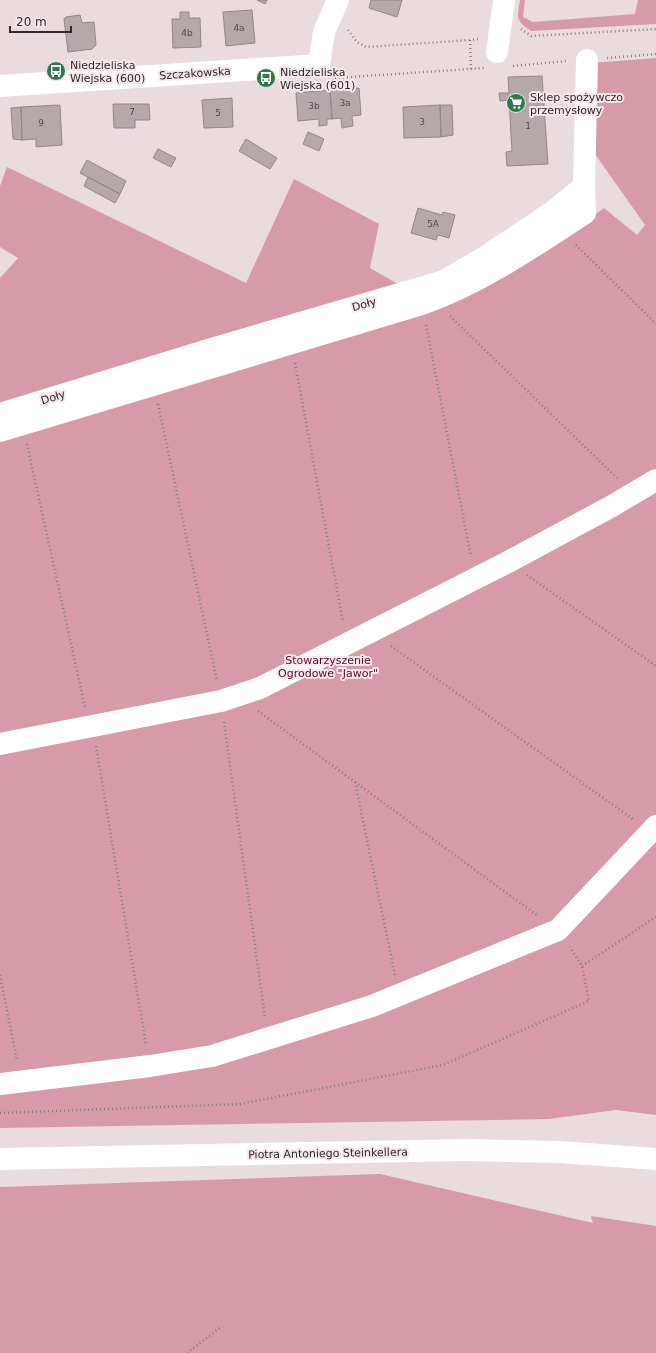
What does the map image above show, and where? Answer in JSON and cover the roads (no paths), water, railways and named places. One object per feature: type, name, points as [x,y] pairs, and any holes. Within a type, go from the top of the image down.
[{"type":"street","name":"Szczakowska","points":[[0,86],[319,65],[324,32],[338,0]]},
{"type":"street","points":[[497,52],[504,0]]},
{"type":"street","points":[[0,431],[428,302],[452,293],[496,270],[585,213],[584,186],[587,60]]},
{"type":"street","name":"Doły","points":[[0,414],[208,350],[444,281],[485,257],[554,212],[584,186]]},
{"type":"street","points":[[0,744],[238,696],[260,688],[508,562],[656,480]]},
{"type":"street","points":[[10,1083],[150,1066],[212,1056],[365,1009],[399,996],[558,930],[653,829]]},
{"type":"street","name":"Piotra Antoniego Steinkellera","points":[[0,1159],[466,1150],[560,1152],[656,1159]]},
{"type":"place","name":"Niedzieliska Wiejska (600)","points":[[56,71]]},
{"type":"place","name":"Niedzieliska Wiejska (601)","points":[[266,78]]},
{"type":"place","name":"Sklep spożywczo przemysłowy","points":[[516,103]]},
{"type":"park label","name":"Stowarzyszenie Ogrodowe \"Jawor\"","points":[[328,666]]}]
